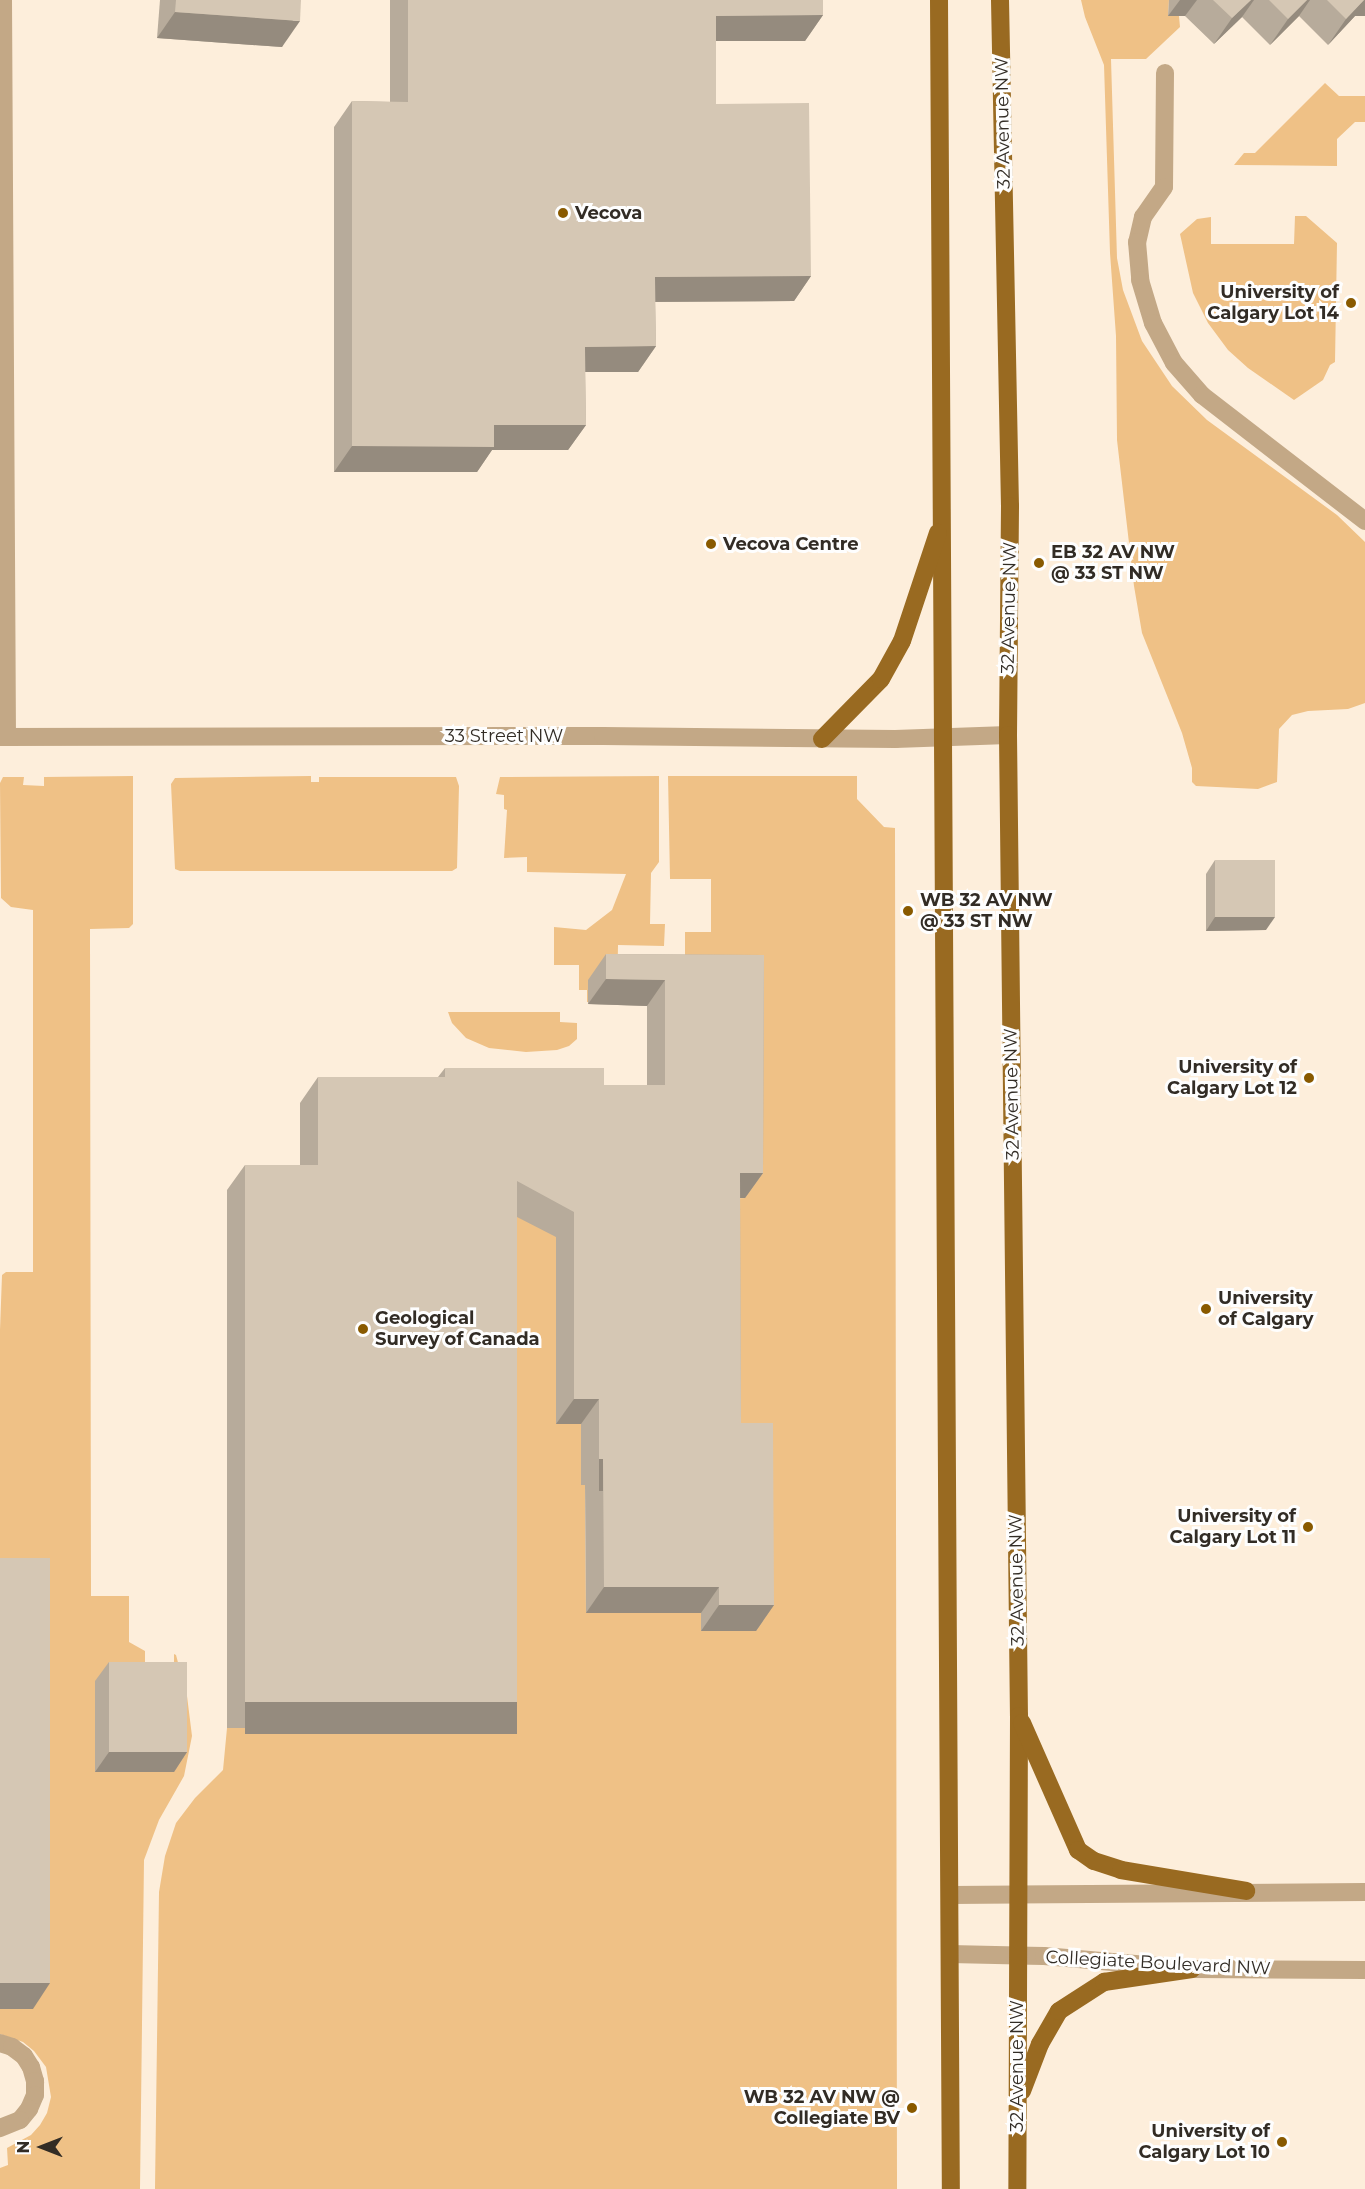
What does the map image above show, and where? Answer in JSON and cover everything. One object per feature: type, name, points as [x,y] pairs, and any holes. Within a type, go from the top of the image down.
[{"type":"main road","points":[[939,0],[944,517],[942,737],[951,1895],[951,2189]]},
{"type":"main road","name":"32 Avenue NW","points":[[1000,0],[1010,506],[1008,735],[1020,1895],[1017,2189]]},
{"type":"main road","points":[[822,739],[881,679],[897,651],[944,517]]},
{"type":"main road","points":[[1019,1716],[1078,1850],[1094,1861],[1121,1870],[1246,1892]]},
{"type":"main road","points":[[1018,2101],[1040,2044],[1059,2011],[1104,1982],[1192,1969]]},
{"type":"street","points":[[3,0],[4,737]]},
{"type":"street","points":[[1165,73],[1164,187],[1143,217],[1137,242],[1140,280],[1153,323],[1174,363],[1202,395],[1365,521]]},
{"type":"street","name":"33 Street NW","points":[[4,737],[603,736],[822,739],[1008,735]]},
{"type":"street","points":[[951,1895],[1365,1892]]},
{"type":"street","name":"Collegiate Boulevard NW","points":[[950,1953],[1018,1955],[1192,1969],[1365,1970]]},
{"type":"street","points":[[0,2043],[24,2055],[32,2067],[35,2096],[29,2109],[20,2120],[0,2128]]},
{"type":"shaded area","points":[[1081,0],[1169,0],[1168,16],[1179,16],[1180,27],[1146,59],[1111,59],[1117,258],[1123,290],[1142,341],[1172,386],[1207,420],[1337,515],[1365,542],[1365,703],[1348,709],[1308,711],[1292,715],[1279,729],[1277,782],[1258,789],[1196,786],[1192,782],[1192,768],[1182,733],[1142,633],[1134,586],[1117,440],[1116,336],[1110,253],[1104,65],[1085,17]]},
{"type":"shaded area","points":[[1325,83],[1339,96],[1365,96],[1365,122],[1355,122],[1337,139],[1337,166],[1234,165],[1244,153],[1255,153]]},
{"type":"shaded area","points":[[1295,216],[1306,216],[1337,243],[1335,362],[1330,365],[1323,380],[1294,400],[1248,368],[1228,350],[1208,323],[1193,293],[1180,234],[1197,219],[1211,217],[1211,244],[1294,244]]},
{"type":"shaded area","points":[[133,776],[133,924],[129,928],[90,929],[91,1596],[129,1596],[129,1642],[145,1651],[145,1681],[174,1681],[174,1654],[176,1655],[187,1696],[192,1736],[184,1776],[159,1820],[144,1860],[140,2189],[0,2189],[0,2168],[8,2165],[7,2148],[31,2135],[40,2125],[47,2113],[51,2097],[46,2067],[34,2051],[23,2042],[0,2034],[0,2009],[33,2008],[0,1583],[0,1330],[2,1275],[6,1272],[33,1272],[33,910],[11,907],[1,898],[0,783],[3,777],[24,777],[23,785],[44,786],[44,777]]},
{"type":"shaded area","points":[[311,776],[311,782],[319,782],[319,777],[456,777],[459,786],[457,868],[452,871],[180,871],[175,869],[171,784],[175,778]]},
{"type":"shaded area","points":[[659,776],[659,862],[651,873],[650,924],[665,924],[664,946],[618,945],[617,1002],[587,1002],[587,990],[579,990],[579,965],[554,965],[554,927],[586,930],[612,910],[626,874],[527,872],[527,857],[504,858],[507,810],[504,809],[504,795],[496,794],[500,777]]},
{"type":"shaded area","points":[[668,776],[857,776],[857,799],[884,827],[895,828],[897,2189],[155,2189],[159,1892],[165,1856],[176,1823],[195,1798],[223,1770],[227,1728],[499,1727],[499,1217],[547,1217],[556,1234],[591,1424],[581,1485],[585,1485],[586,1613],[701,1613],[701,1631],[723,1448],[716,1199],[745,1198],[685,956],[685,932],[711,932],[711,879],[670,879]]},
{"type":"shaded area","points":[[448,1012],[560,1012],[560,1022],[577,1023],[577,1039],[569,1046],[557,1050],[526,1052],[489,1048],[466,1038],[452,1023]]},
{"type":"building","points":[[176,0],[301,0],[300,21],[175,12]]},
{"type":"building","name":"Vecova","points":[[408,0],[823,0],[823,15],[716,16],[716,104],[809,103],[811,276],[655,277],[656,346],[585,347],[586,425],[494,425],[494,447],[352,446],[352,101],[408,102]]},
{"type":"building","points":[[1213,0],[1251,0],[1232,18]]},
{"type":"building","points":[[1269,0],[1307,0],[1288,19]]},
{"type":"building","points":[[1327,0],[1364,0],[1346,19]]},
{"type":"building","points":[[1215,860],[1275,860],[1275,917],[1215,917]]},
{"type":"building","name":"Geological Survey of Canada","points":[[606,954],[764,955],[763,1173],[740,1173],[741,1423],[773,1423],[774,1605],[719,1605],[719,1587],[604,1587],[603,1459],[599,1459],[599,1399],[574,1399],[574,1212],[517,1181],[517,1702],[245,1702],[245,1165],[318,1165],[318,1077],[445,1077],[445,1068],[604,1068],[604,1085],[665,1085],[665,980],[606,979]]},
{"type":"building","points":[[0,1558],[50,1558],[50,1983],[0,1983]]},
{"type":"building","points":[[109,1662],[187,1662],[187,1752],[109,1752]]},
{"type":"place","name":"Vecova","points":[[563,213]]},
{"type":"place","name":"University of Calgary Lot 14","points":[[1351,303]]},
{"type":"place","name":"Vecova Centre","points":[[711,544]]},
{"type":"place","name":"EB 32 AV NW @ 33 ST NW","points":[[1039,563]]},
{"type":"place","name":"WB 32 AV NW @ 33 ST NW","points":[[908,911]]},
{"type":"place","name":"University of Calgary Lot 12","points":[[1309,1078]]},
{"type":"place","name":"University of Calgary","points":[[1206,1309]]},
{"type":"place","name":"Geological Survey of Canada","points":[[363,1329]]},
{"type":"place","name":"University of Calgary Lot 11","points":[[1308,1527]]},
{"type":"place","name":"WB 32 AV NW @ Collegiate BV","points":[[912,2108]]},
{"type":"place","name":"University of Calgary Lot 10","points":[[1282,2142]]}]
